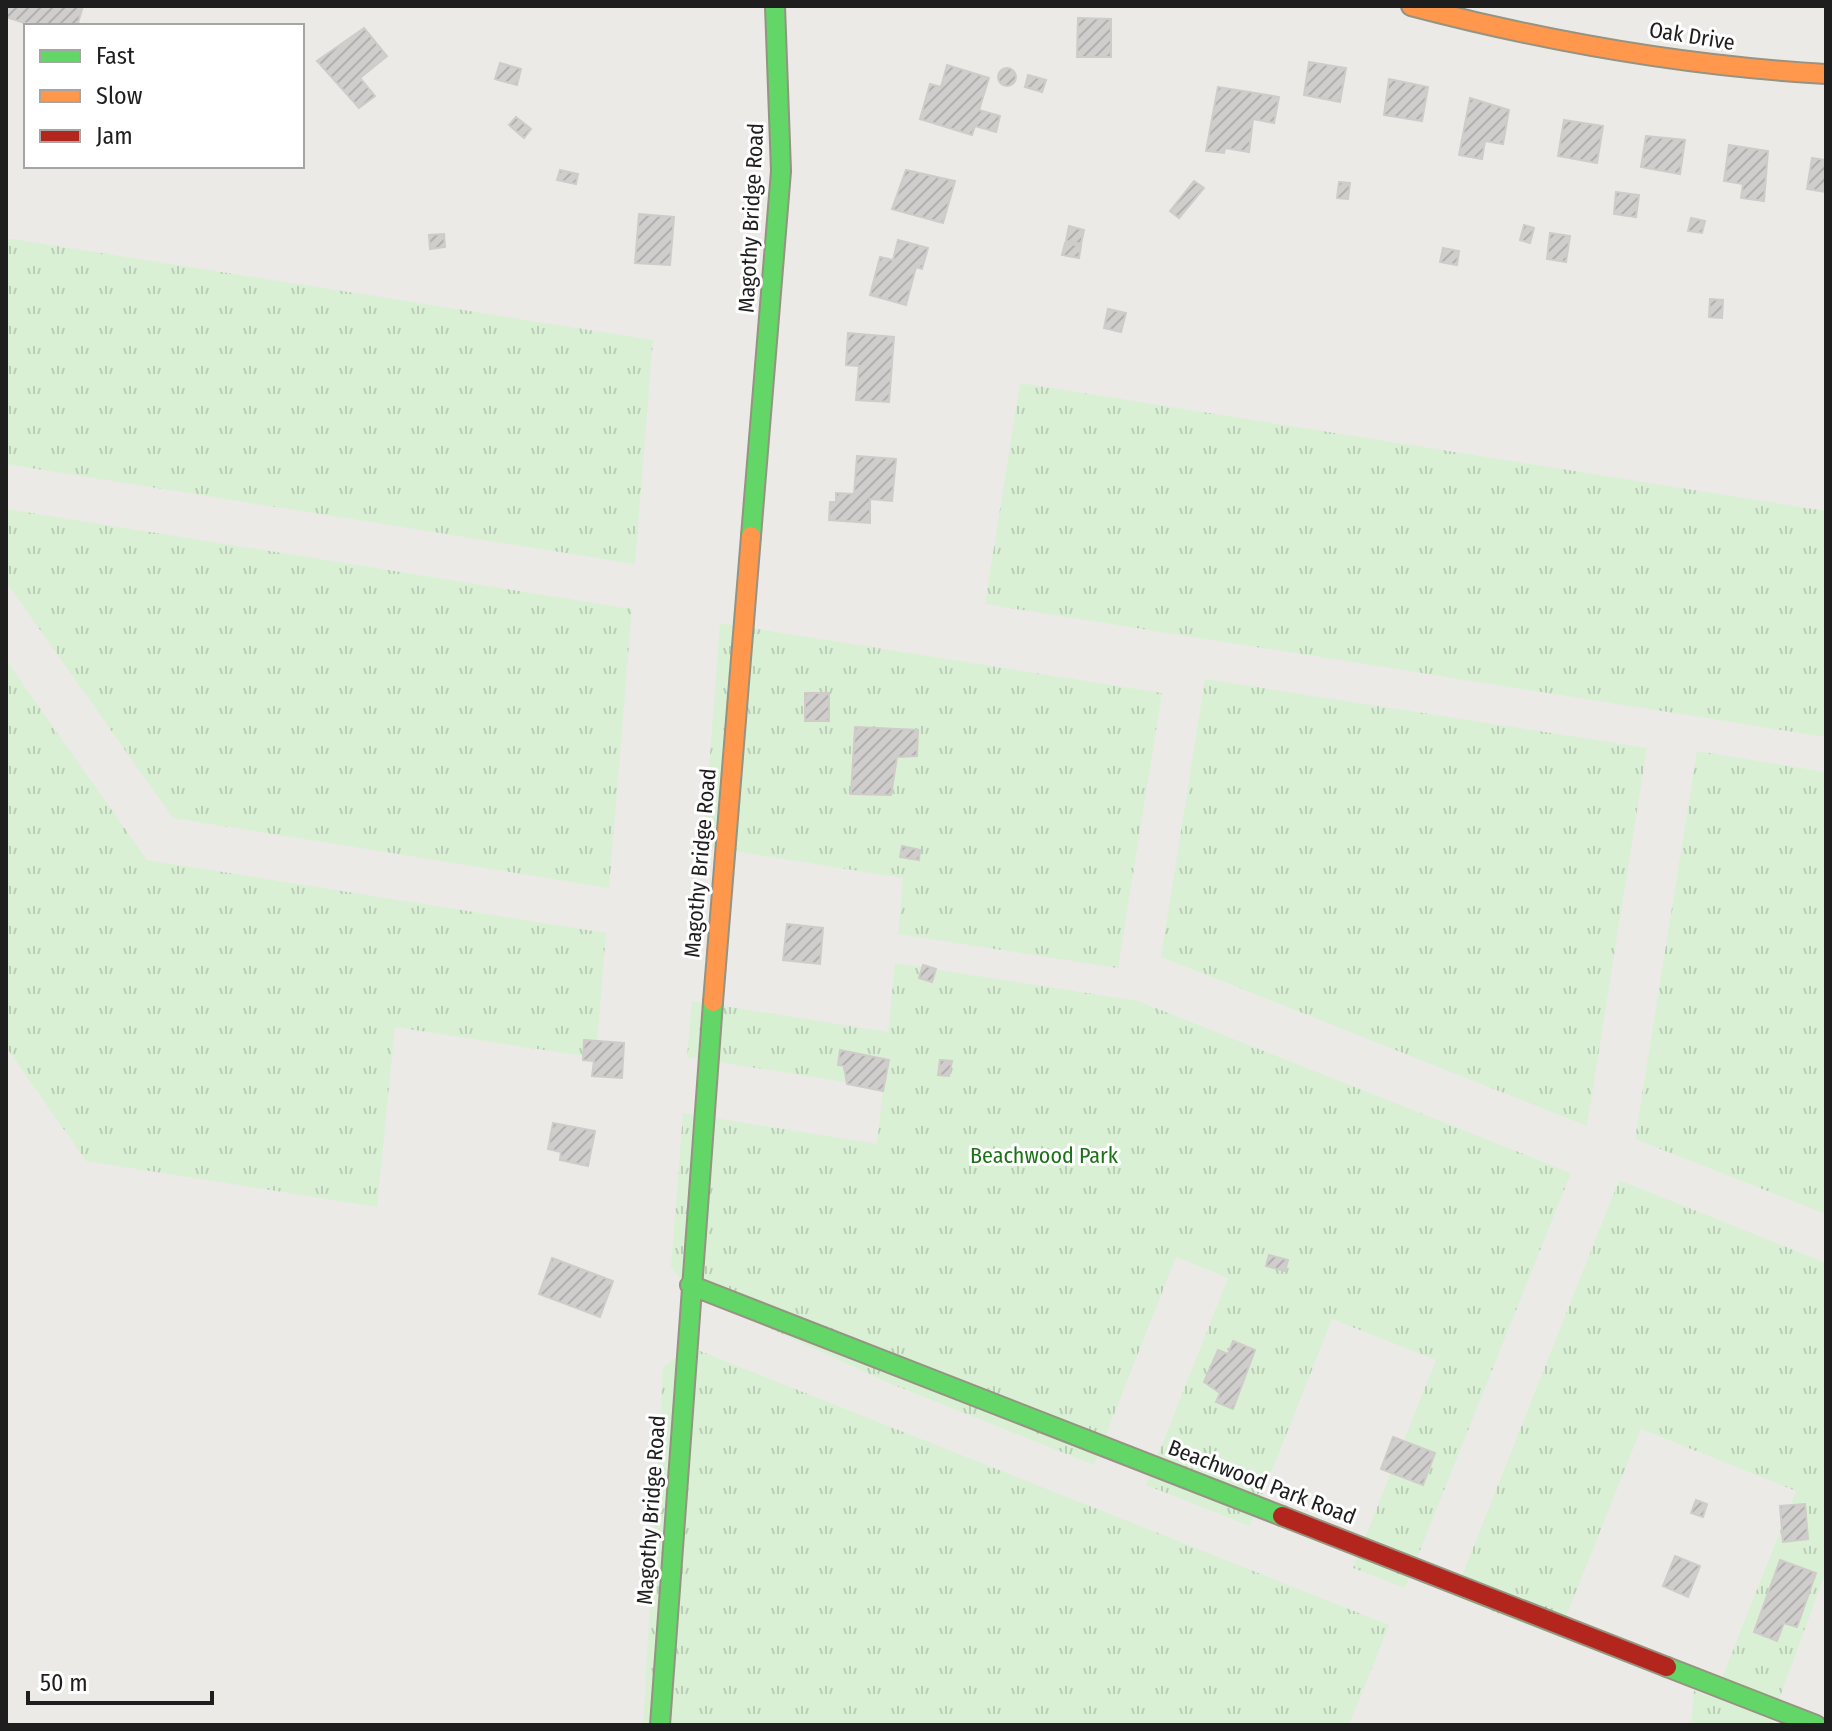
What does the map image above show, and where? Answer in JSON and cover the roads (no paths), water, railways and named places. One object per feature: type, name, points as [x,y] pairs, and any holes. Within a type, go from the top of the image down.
[{"type":"main road","name":"Magothy Bridge Road","points":[[660,1725],[690,1285],[781,171],[775,6]]},
{"type":"main road","name":"Oak Drive","points":[[1411,6],[1501,31],[1755,71],[1826,74]]},
{"type":"main road","name":"Beachwood Park Road","points":[[690,1285],[1816,1725]]},
{"type":"park label","name":"Beachwood Park","points":[[1044,1155]]}]
